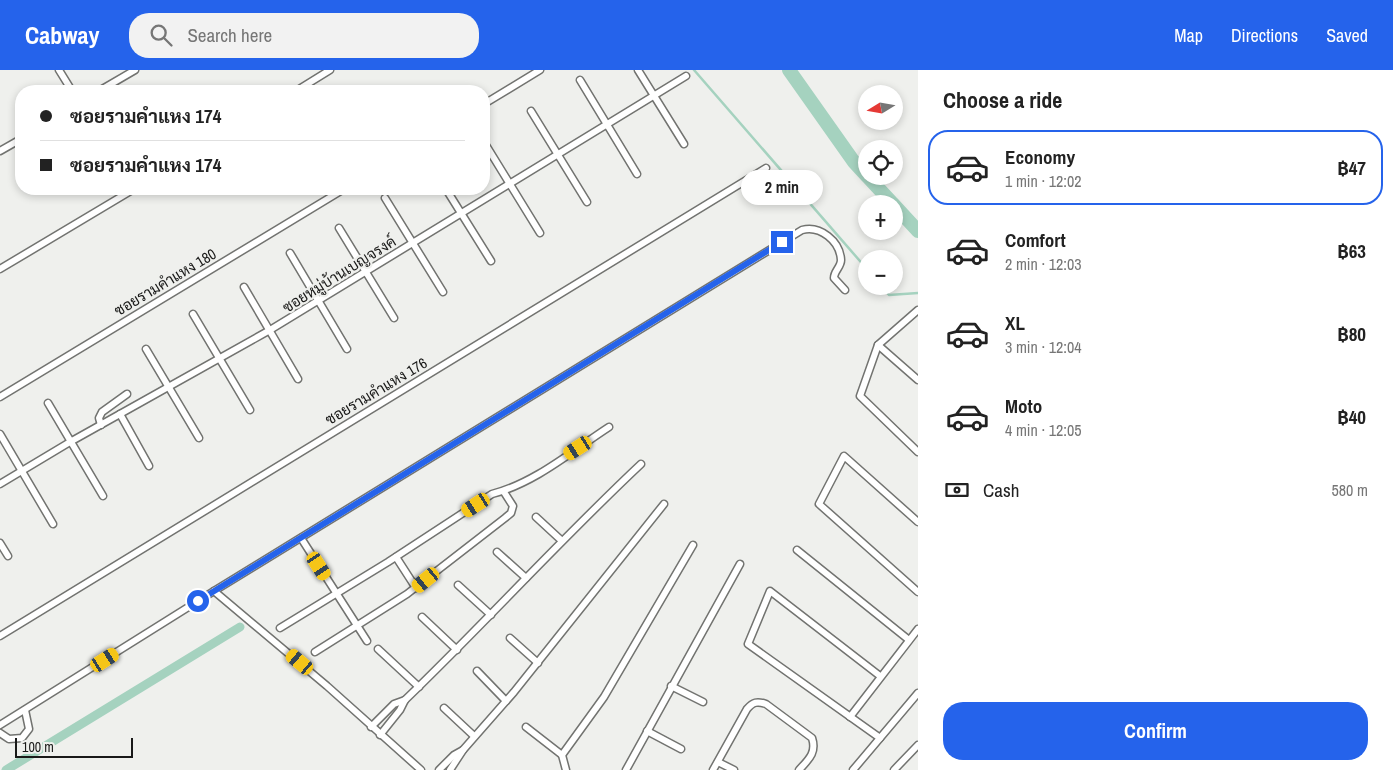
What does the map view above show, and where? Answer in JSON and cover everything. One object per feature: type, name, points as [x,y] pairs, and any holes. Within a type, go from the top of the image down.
[{"type":"street","points":[[59,70],[68,85]]},
{"type":"street","points":[[109,85],[134,70]]},
{"type":"street","points":[[306,85],[330,70]]},
{"type":"street","points":[[490,100],[540,70]]},
{"type":"street","points":[[638,70],[684,144]]},
{"type":"street","name":"ซอยหมู่บ้านเบญจรงค์","points":[[0,484],[70,442],[270,330],[686,76]]},
{"type":"street","points":[[580,80],[637,174]]},
{"type":"street","points":[[531,111],[587,202]]},
{"type":"street","points":[[0,151],[15,142]]},
{"type":"street","points":[[490,152],[540,234]]},
{"type":"street","name":"ซอยรามคำแหง 176","points":[[0,636],[766,168]]},
{"type":"street","points":[[750,178],[767,185],[776,195]]},
{"type":"street","points":[[0,269],[124,195]]},
{"type":"street","name":"ซอยรามคำแหง 180","points":[[0,397],[334,195]]},
{"type":"street","points":[[450,195],[491,261]]},
{"type":"street","points":[[385,198],[443,292]]},
{"type":"street","points":[[0,725],[214,591],[802,230],[812,227],[819,229],[830,238],[839,250],[841,263],[834,278],[845,290]]},
{"type":"street","points":[[339,228],[394,318]]},
{"type":"street","points":[[290,253],[347,349]]},
{"type":"street","points":[[244,287],[298,379]]},
{"type":"street","points":[[918,310],[878,344],[860,396],[918,452]]},
{"type":"street","points":[[193,314],[250,410]]},
{"type":"street","points":[[878,344],[918,380]]},
{"type":"street","points":[[146,349],[199,438]]},
{"type":"street","points":[[101,425],[99,418],[102,412],[128,394]]},
{"type":"street","points":[[48,403],[103,496]]},
{"type":"street","points":[[120,414],[149,466]]},
{"type":"street","points":[[280,628],[396,557],[492,494],[504,492],[530,479],[609,427]]},
{"type":"street","points":[[0,434],[53,524]]},
{"type":"street","points":[[918,522],[844,456],[819,504],[918,592]]},
{"type":"street","points":[[380,735],[400,710],[405,700],[641,464]]},
{"type":"street","points":[[314,652],[416,588],[511,513],[514,506],[504,492]]},
{"type":"street","points":[[450,770],[474,736],[538,663],[664,504]]},
{"type":"street","points":[[536,517],[562,541]]},
{"type":"street","points":[[300,538],[367,640]]},
{"type":"street","points":[[0,543],[8,556]]},
{"type":"street","points":[[562,755],[604,698],[693,545]]},
{"type":"street","points":[[797,550],[909,640]]},
{"type":"street","points":[[497,552],[526,578]]},
{"type":"street","points":[[396,557],[416,588]]},
{"type":"street","points":[[626,770],[740,564]]},
{"type":"street","points":[[458,585],[491,615]]},
{"type":"street","points":[[214,591],[327,686],[421,770]]},
{"type":"street","points":[[880,676],[770,591],[748,644],[880,738]]},
{"type":"street","points":[[422,617],[457,650]]},
{"type":"street","points":[[850,717],[918,629]]},
{"type":"street","points":[[510,638],[538,663]]},
{"type":"street","points":[[378,649],[418,687]]},
{"type":"street","points":[[477,672],[506,701]]},
{"type":"street","points":[[672,686],[703,702]]},
{"type":"street","points":[[853,770],[918,693]]},
{"type":"street","points":[[371,727],[394,704],[405,700]]},
{"type":"street","points":[[713,770],[746,709],[751,704],[760,702],[782,715],[812,738],[814,748],[811,757],[799,770]]},
{"type":"street","points":[[444,708],[474,736]]},
{"type":"street","points":[[0,733],[9,739],[22,738],[29,729],[25,710]]},
{"type":"street","points":[[526,727],[562,755],[566,770]]},
{"type":"street","points":[[647,731],[681,749]]},
{"type":"street","points":[[894,770],[918,745]]},
{"type":"street","points":[[439,770],[454,755],[463,750]]},
{"type":"street","points":[[718,762],[734,770]]},
{"type":"waterway","points":[[694,70],[858,259]]},
{"type":"waterway","points":[[789,70],[858,166]]},
{"type":"waterway","points":[[875,185],[885,195]]},
{"type":"waterway","points":[[903,215],[918,231]]},
{"type":"waterway","points":[[903,294],[918,293]]},
{"type":"waterway","points":[[6,770],[240,627]]},
{"type":"route","points":[[198,601],[416,466],[678,308],[782,242]]}]
